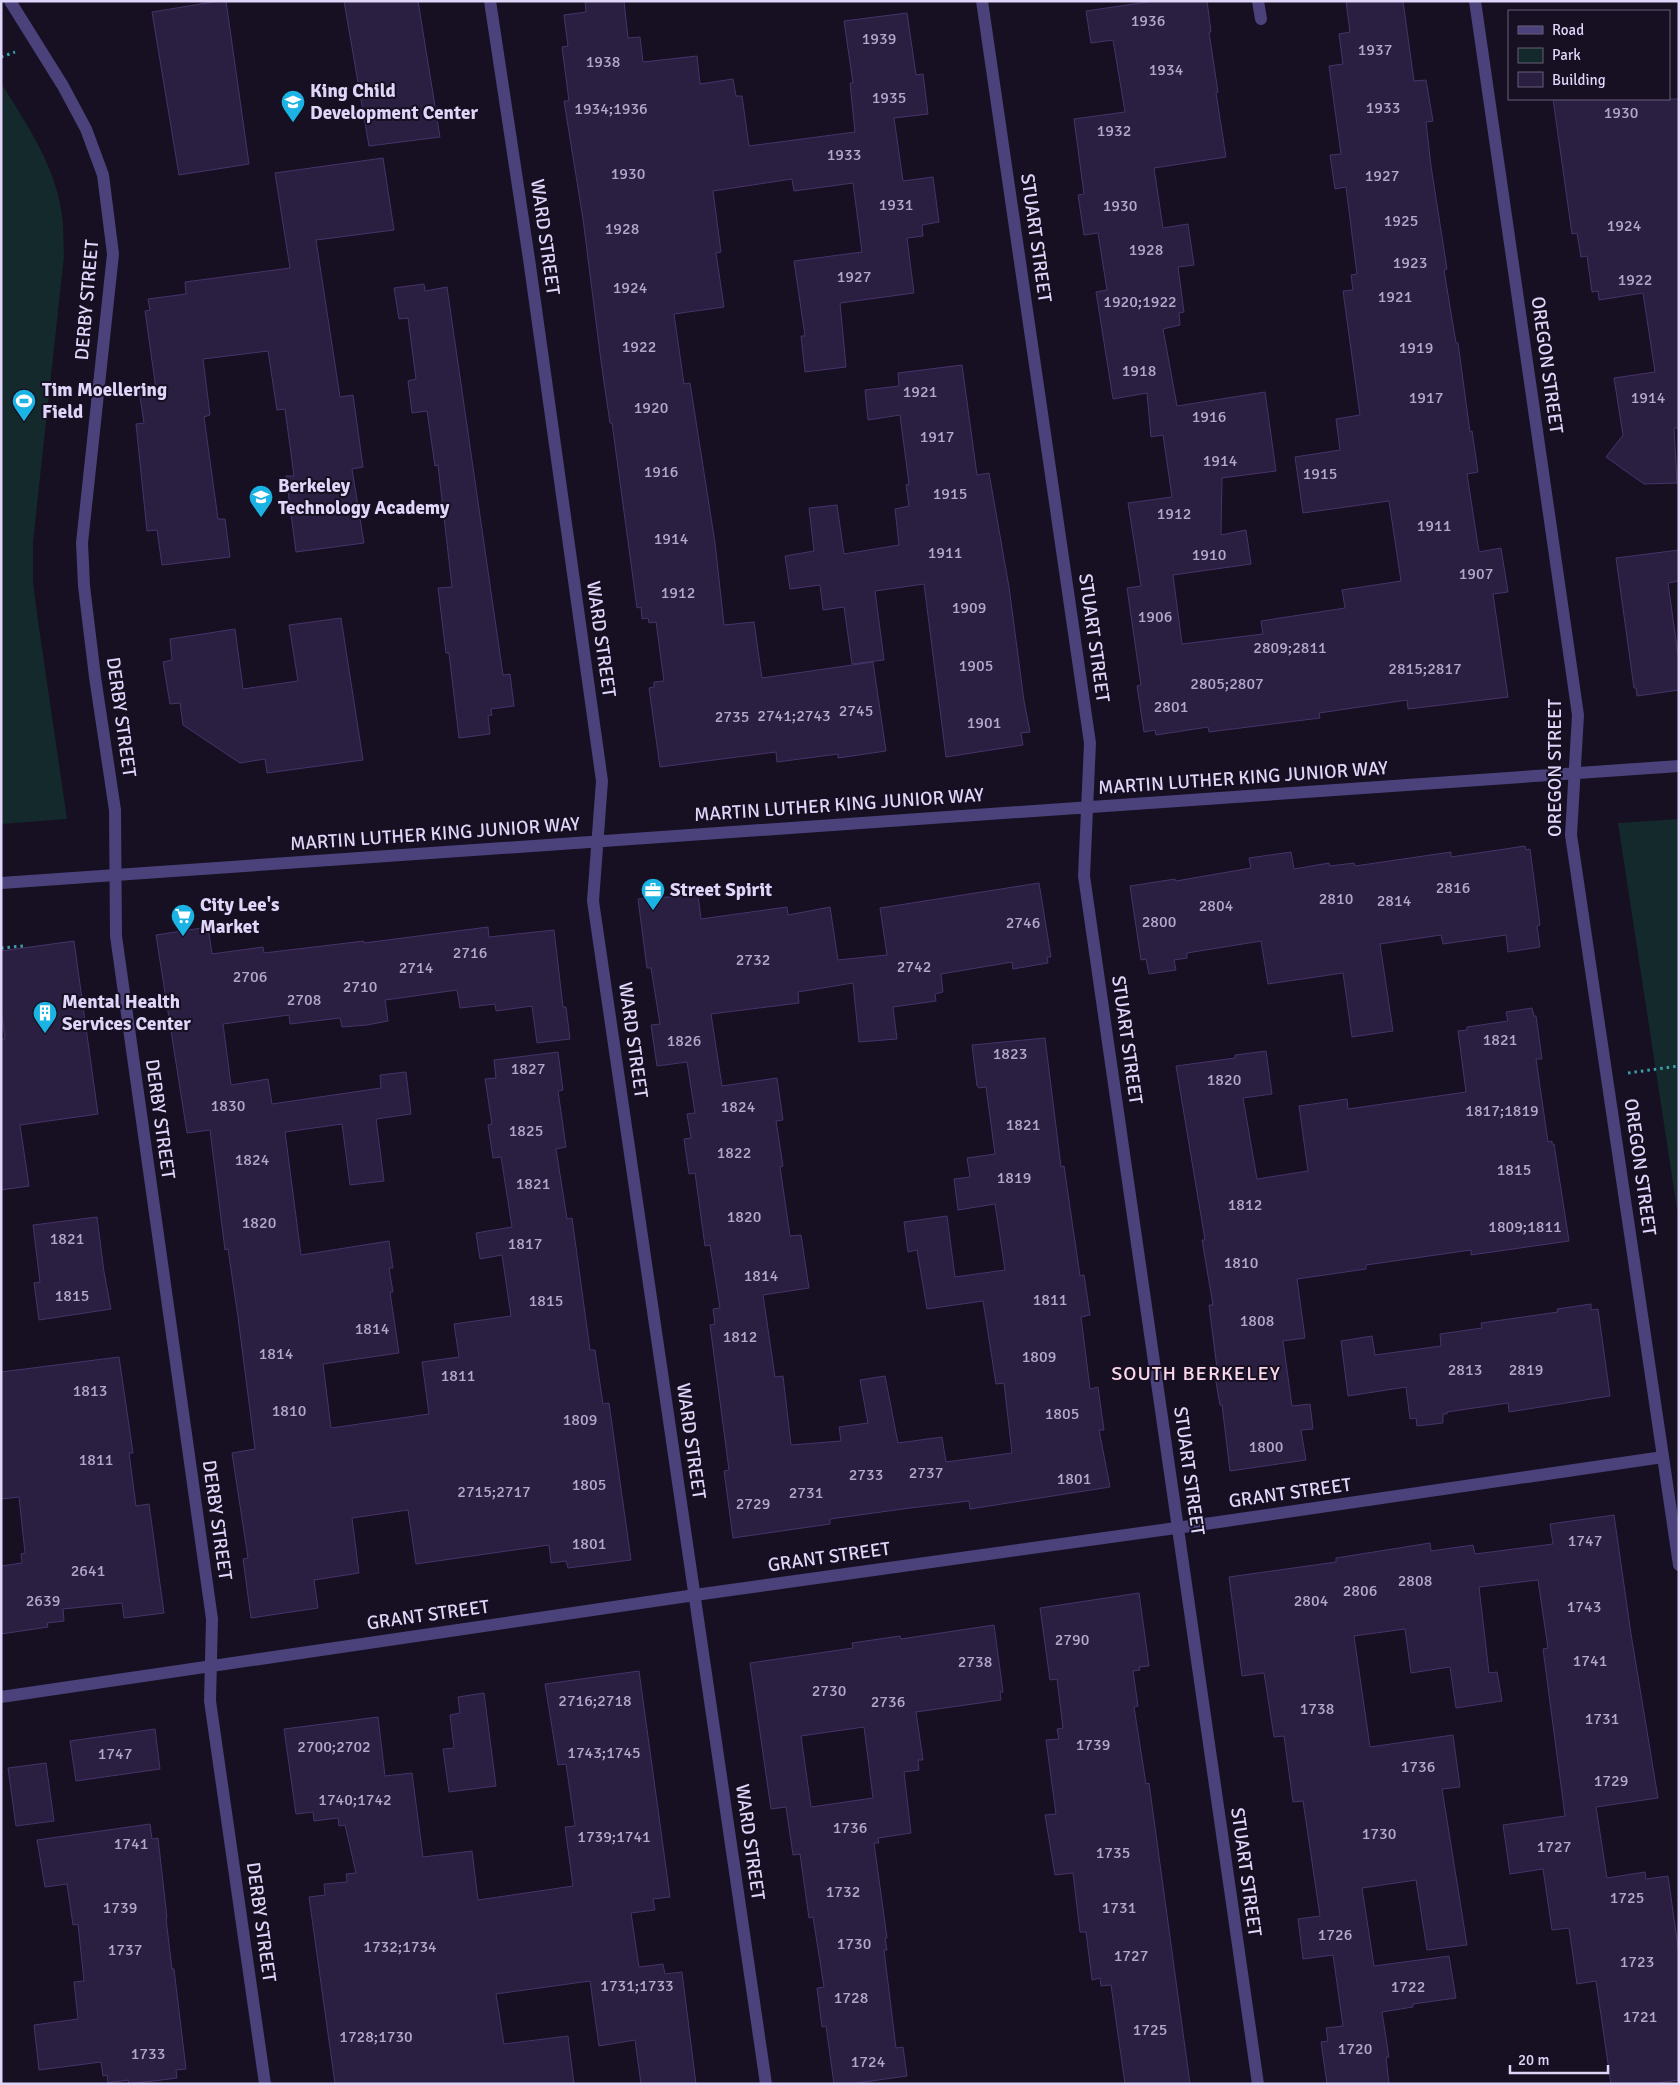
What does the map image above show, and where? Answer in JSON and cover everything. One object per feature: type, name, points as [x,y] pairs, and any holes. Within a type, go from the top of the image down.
[{"type":"street","name":"DERBY STREET","points":[[10,1],[63,86],[86,129],[103,175],[110,220],[112,254],[82,543],[84,586],[115,810],[116,936],[212,1619],[210,1701],[266,2084]]},
{"type":"street","name":"WARD STREET","points":[[490,1],[529,259],[602,781],[593,901],[766,2084]]},
{"type":"street","name":"STUART STREET","points":[[982,1],[1090,743],[1084,876],[1258,2084]]},
{"type":"street","points":[[1258,1],[1261,19]]},
{"type":"street","name":"OREGON STREET","points":[[1475,1],[1578,714],[1572,835],[1679,1565]]},
{"type":"street","name":"MARTIN LUTHER KING JUNIOR WAY","points":[[1,883],[1679,766]]},
{"type":"street","name":"GRANT STREET","points":[[1,1697],[210,1665],[1178,1528],[1663,1457]]},
{"type":"path","points":[[1,948],[23,947],[23,939]]},
{"type":"path","points":[[1608,1076],[1679,1066]]},
{"type":"green space","name":"Tim Moellering Field","points":[[1,83],[29,128],[45,159],[52,175],[63,220],[64,256],[33,542],[33,582],[67,819],[1,824]]},
{"type":"green space","points":[[1679,819],[1679,1222],[1618,823]]},
{"type":"building","points":[[226,1],[249,164],[179,175],[152,12]]},
{"type":"building","points":[[344,1],[418,1],[440,137],[369,146]]},
{"type":"building","points":[[585,1],[624,1],[628,38],[640,37],[643,62],[697,56],[700,84],[733,79],[736,96],[742,96],[749,146],[855,132],[850,83],[853,83],[844,21],[907,13],[916,75],[923,74],[928,114],[894,118],[903,181],[933,177],[939,222],[922,225],[923,236],[907,238],[914,293],[840,303],[846,367],[805,372],[801,336],[805,336],[794,261],[862,252],[853,183],[794,191],[792,179],[713,191],[721,252],[716,253],[724,307],[674,314],[684,384],[690,383],[715,543],[724,625],[754,622],[762,678],[873,662],[886,751],[838,758],[838,754],[777,762],[776,752],[660,767],[649,688],[654,687],[654,682],[664,681],[656,622],[649,623],[648,618],[642,619],[641,607],[637,608],[612,423],[610,423],[601,361],[583,219],[564,101],[569,101],[562,47],[568,46],[564,15],[586,12]]},
{"type":"building","points":[[1154,1],[1207,1],[1211,32],[1209,32],[1218,92],[1216,93],[1226,157],[1154,168],[1163,228],[1188,224],[1194,265],[1178,267],[1184,312],[1179,313],[1180,325],[1163,329],[1177,406],[1265,392],[1276,471],[1222,478],[1221,535],[1246,530],[1251,564],[1173,575],[1182,644],[1263,634],[1261,621],[1345,608],[1342,590],[1401,581],[1389,501],[1303,513],[1295,457],[1340,450],[1336,419],[1360,415],[1343,291],[1353,290],[1351,275],[1357,274],[1346,187],[1335,189],[1330,155],[1341,154],[1329,66],[1343,64],[1339,34],[1350,32],[1346,1],[1403,1],[1414,81],[1426,80],[1433,121],[1426,122],[1447,269],[1444,270],[1456,343],[1458,343],[1470,432],[1472,431],[1478,472],[1467,474],[1479,552],[1501,548],[1508,592],[1493,594],[1508,697],[1408,709],[1407,700],[1319,713],[1320,718],[1209,732],[1208,727],[1156,735],[1155,730],[1144,732],[1137,686],[1141,685],[1127,588],[1141,586],[1128,503],[1172,497],[1163,435],[1151,437],[1147,393],[1113,399],[1096,292],[1107,290],[1098,233],[1084,235],[1078,195],[1084,194],[1074,119],[1125,112],[1113,40],[1091,43],[1086,11]]},
{"type":"building","points":[[1679,99],[1679,428],[1674,428],[1677,483],[1644,484],[1606,457],[1623,435],[1614,378],[1655,372],[1643,293],[1599,300],[1598,291],[1592,292],[1587,256],[1581,257],[1577,233],[1572,234],[1553,100]]},
{"type":"building","points":[[383,158],[394,230],[316,240],[340,397],[353,395],[363,467],[352,469],[364,543],[296,552],[286,476],[294,476],[285,409],[277,410],[268,351],[203,359],[210,415],[204,417],[218,519],[225,519],[230,557],[162,565],[157,530],[147,531],[136,424],[144,423],[139,390],[156,389],[145,311],[150,310],[148,299],[186,294],[185,282],[290,268],[275,173]]},
{"type":"building","points":[[424,284],[425,291],[447,287],[503,675],[510,674],[514,706],[491,709],[492,715],[488,716],[490,734],[459,738],[449,653],[446,653],[438,588],[452,587],[438,465],[435,466],[427,411],[412,413],[408,381],[416,379],[408,318],[399,319],[394,288]]},
{"type":"building","points":[[962,365],[977,475],[989,473],[1009,587],[1030,732],[1021,733],[1023,745],[946,757],[924,584],[875,591],[884,660],[852,664],[844,607],[823,610],[820,585],[790,589],[785,556],[814,551],[809,508],[837,505],[844,554],[899,545],[895,509],[909,506],[906,485],[909,484],[900,415],[868,420],[865,390],[899,386],[898,373]]},
{"type":"building","points":[[1679,550],[1679,581],[1668,583],[1679,662],[1679,690],[1637,696],[1636,688],[1634,688],[1616,558]]},
{"type":"building","points":[[341,618],[363,760],[267,773],[265,759],[240,763],[183,725],[180,703],[170,704],[163,662],[172,660],[170,639],[235,629],[243,689],[298,681],[289,625]]},
{"type":"building","points":[[1525,846],[1526,850],[1530,849],[1540,925],[1537,926],[1540,947],[1508,952],[1506,935],[1443,944],[1441,935],[1380,944],[1393,1031],[1352,1037],[1343,973],[1268,984],[1261,941],[1187,953],[1187,958],[1174,960],[1176,970],[1149,974],[1146,959],[1141,960],[1130,886],[1175,879],[1176,881],[1251,868],[1249,858],[1291,852],[1294,869],[1329,863],[1330,866],[1354,863],[1355,866],[1451,852],[1451,857]]},
{"type":"building","points":[[1039,883],[1051,957],[1047,957],[1048,963],[1013,969],[1012,962],[941,974],[943,992],[935,994],[936,1001],[893,1007],[897,1039],[859,1042],[853,983],[798,992],[799,1003],[711,1014],[722,1086],[777,1078],[783,1120],[776,1121],[783,1166],[780,1167],[790,1236],[801,1235],[809,1288],[763,1295],[775,1377],[783,1376],[791,1445],[841,1441],[839,1427],[868,1423],[860,1380],[885,1376],[898,1443],[942,1437],[946,1462],[1012,1453],[1004,1383],[996,1384],[983,1301],[927,1309],[917,1250],[908,1252],[904,1222],[947,1216],[955,1277],[1005,1270],[995,1204],[958,1210],[954,1179],[970,1177],[967,1158],[995,1154],[986,1087],[979,1088],[977,1086],[972,1045],[1045,1038],[1061,1167],[1064,1166],[1080,1276],[1084,1275],[1090,1315],[1081,1317],[1090,1389],[1098,1387],[1104,1430],[1099,1430],[1110,1487],[970,1509],[969,1501],[910,1508],[830,1519],[830,1524],[733,1538],[724,1471],[729,1470],[710,1325],[715,1324],[713,1309],[720,1308],[710,1245],[705,1246],[695,1173],[689,1174],[684,1139],[691,1138],[687,1114],[695,1113],[687,1062],[657,1066],[651,1025],[660,1024],[651,968],[647,968],[638,899],[698,895],[701,919],[787,907],[788,915],[830,907],[838,960],[887,955],[880,908]]},
{"type":"building","points":[[208,927],[212,954],[263,947],[264,953],[364,941],[364,943],[488,927],[489,937],[554,930],[563,1007],[566,1007],[570,1039],[537,1043],[532,1006],[496,1011],[495,1004],[460,1008],[457,990],[385,1000],[388,1021],[367,1025],[342,1027],[340,1018],[290,1024],[289,1015],[223,1024],[231,1085],[268,1079],[272,1104],[381,1088],[380,1075],[406,1072],[411,1114],[376,1119],[384,1181],[350,1185],[342,1124],[285,1132],[301,1255],[389,1241],[393,1268],[389,1268],[393,1292],[390,1292],[399,1353],[323,1364],[331,1428],[429,1414],[422,1362],[459,1357],[454,1324],[511,1316],[502,1255],[480,1259],[476,1233],[512,1227],[501,1157],[493,1158],[488,1125],[492,1124],[485,1079],[496,1078],[494,1060],[558,1052],[563,1090],[558,1091],[566,1147],[556,1149],[567,1219],[572,1218],[590,1350],[595,1350],[603,1404],[609,1403],[631,1560],[568,1568],[566,1561],[551,1563],[549,1545],[416,1564],[408,1510],[352,1518],[359,1573],[314,1580],[318,1608],[251,1618],[243,1559],[248,1558],[232,1453],[255,1449],[238,1317],[228,1249],[225,1250],[210,1130],[187,1133],[156,935]]},
{"type":"building","name":"Mental Health Services Center","points":[[74,941],[98,1114],[20,1125],[29,1186],[1,1190],[1,1039],[5,1039],[1,1009],[1,951]]},
{"type":"building","points":[[1532,1008],[1534,1016],[1536,1016],[1542,1059],[1536,1059],[1548,1142],[1552,1141],[1552,1144],[1554,1144],[1569,1241],[1471,1255],[1471,1250],[1366,1265],[1366,1269],[1297,1279],[1305,1338],[1283,1341],[1292,1406],[1310,1404],[1313,1429],[1301,1430],[1306,1460],[1230,1471],[1222,1405],[1220,1405],[1215,1376],[1218,1376],[1209,1305],[1213,1305],[1202,1240],[1205,1240],[1176,1066],[1235,1058],[1235,1055],[1266,1051],[1272,1094],[1243,1098],[1257,1179],[1308,1171],[1299,1106],[1347,1099],[1348,1109],[1466,1092],[1458,1031],[1467,1030],[1467,1027],[1508,1021],[1506,1012]]},
{"type":"building","points":[[97,1217],[111,1309],[39,1320],[34,1283],[40,1282],[33,1225]]},
{"type":"building","points":[[1591,1304],[1591,1310],[1598,1309],[1610,1396],[1509,1412],[1508,1403],[1447,1412],[1447,1414],[1443,1414],[1443,1423],[1417,1426],[1416,1418],[1410,1419],[1406,1387],[1348,1396],[1341,1341],[1372,1336],[1375,1355],[1441,1346],[1440,1334],[1482,1328],[1481,1323],[1558,1312],[1557,1309]]},
{"type":"building","points":[[119,1357],[133,1453],[129,1453],[136,1506],[149,1504],[164,1613],[124,1618],[122,1603],[63,1609],[64,1621],[47,1623],[48,1627],[1,1634],[1,1566],[22,1563],[21,1554],[25,1553],[19,1497],[1,1499],[1,1372]]},
{"type":"building","points":[[1614,1515],[1658,1798],[1596,1807],[1607,1878],[1645,1872],[1646,1879],[1668,1876],[1679,1954],[1679,2080],[1653,2084],[1611,2084],[1596,1981],[1577,1984],[1569,1928],[1552,1930],[1543,1869],[1510,1874],[1503,1825],[1565,1816],[1543,1649],[1548,1648],[1538,1580],[1479,1587],[1489,1673],[1497,1672],[1502,1701],[1456,1708],[1450,1667],[1411,1673],[1405,1629],[1354,1636],[1370,1747],[1453,1735],[1460,1787],[1442,1789],[1467,1945],[1427,1950],[1416,1880],[1362,1888],[1374,1966],[1449,1956],[1456,1998],[1413,2004],[1413,2007],[1382,2012],[1389,2057],[1386,2057],[1389,2084],[1327,2084],[1321,2042],[1328,2041],[1326,2028],[1343,2026],[1333,1955],[1303,1959],[1298,1919],[1320,1916],[1303,1801],[1293,1802],[1284,1736],[1274,1737],[1264,1673],[1242,1676],[1229,1577],[1336,1562],[1336,1558],[1430,1543],[1431,1551],[1473,1545],[1475,1554],[1553,1544],[1550,1524]]},
{"type":"building","points":[[1139,1593],[1149,1666],[1139,1667],[1140,1670],[1133,1671],[1138,1706],[1134,1707],[1146,1784],[1149,1783],[1190,2084],[1125,2084],[1111,1985],[1101,1986],[1100,1978],[1092,1980],[1086,1932],[1080,1932],[1073,1873],[1055,1875],[1045,1815],[1056,1814],[1046,1740],[1059,1739],[1057,1729],[1063,1728],[1057,1679],[1050,1680],[1040,1608]]},
{"type":"building","points":[[994,1625],[1003,1692],[1000,1692],[1001,1700],[916,1712],[923,1760],[918,1760],[919,1770],[904,1772],[911,1833],[878,1838],[879,1843],[874,1843],[887,1938],[885,1938],[887,1950],[884,1950],[896,2048],[903,2047],[907,2076],[850,2084],[834,2084],[826,2026],[822,2027],[817,1988],[824,1987],[813,1917],[809,1918],[800,1854],[793,1855],[786,1807],[771,1809],[750,1663],[853,1648],[852,1643],[900,1636],[901,1639]],"holes":[[[864,1727],[873,1798],[811,1807],[801,1736]]]},
{"type":"building","points":[[639,1671],[670,1897],[653,1899],[655,1910],[631,1913],[639,1967],[663,1964],[665,1974],[682,1972],[696,2084],[641,2084],[635,2040],[599,2046],[590,1981],[496,1994],[504,2044],[568,2036],[574,2084],[335,2084],[309,1897],[325,1895],[324,1884],[347,1882],[346,1874],[356,1873],[345,1825],[339,1826],[338,1818],[314,1821],[313,1812],[296,1814],[284,1729],[378,1717],[385,1776],[412,1773],[423,1857],[472,1851],[478,1900],[573,1886],[565,1827],[575,1826],[566,1764],[558,1765],[545,1684]]},
{"type":"building","points":[[484,1693],[496,1786],[449,1792],[443,1749],[454,1748],[450,1715],[460,1713],[458,1697]]},
{"type":"building","points":[[155,1729],[160,1769],[76,1781],[70,1741]]},
{"type":"building","points":[[46,1763],[54,1821],[16,1826],[8,1768]]},
{"type":"building","points":[[150,1824],[152,1839],[158,1838],[172,1969],[174,1969],[186,2069],[176,2070],[177,2078],[129,2084],[128,2080],[108,2083],[107,2075],[103,2076],[101,2062],[39,2070],[34,2025],[78,2019],[74,1982],[84,1981],[78,1924],[73,1925],[67,1884],[45,1887],[37,1840]]},
{"type":"place","name":"King Child Development Center","points":[[293,123]]},
{"type":"place","name":"Tim Moellering Field","points":[[24,422]]},
{"type":"place","name":"Berkeley Technology Academy","points":[[261,518]]},
{"type":"place","name":"Street Spirit","points":[[653,911]]},
{"type":"place","name":"City Lee's Market","points":[[183,937]]},
{"type":"place","name":"Mental Health Services Center","points":[[45,1034]]},
{"type":"district","name":"SOUTH BERKELEY","points":[[1196,1373]]}]
